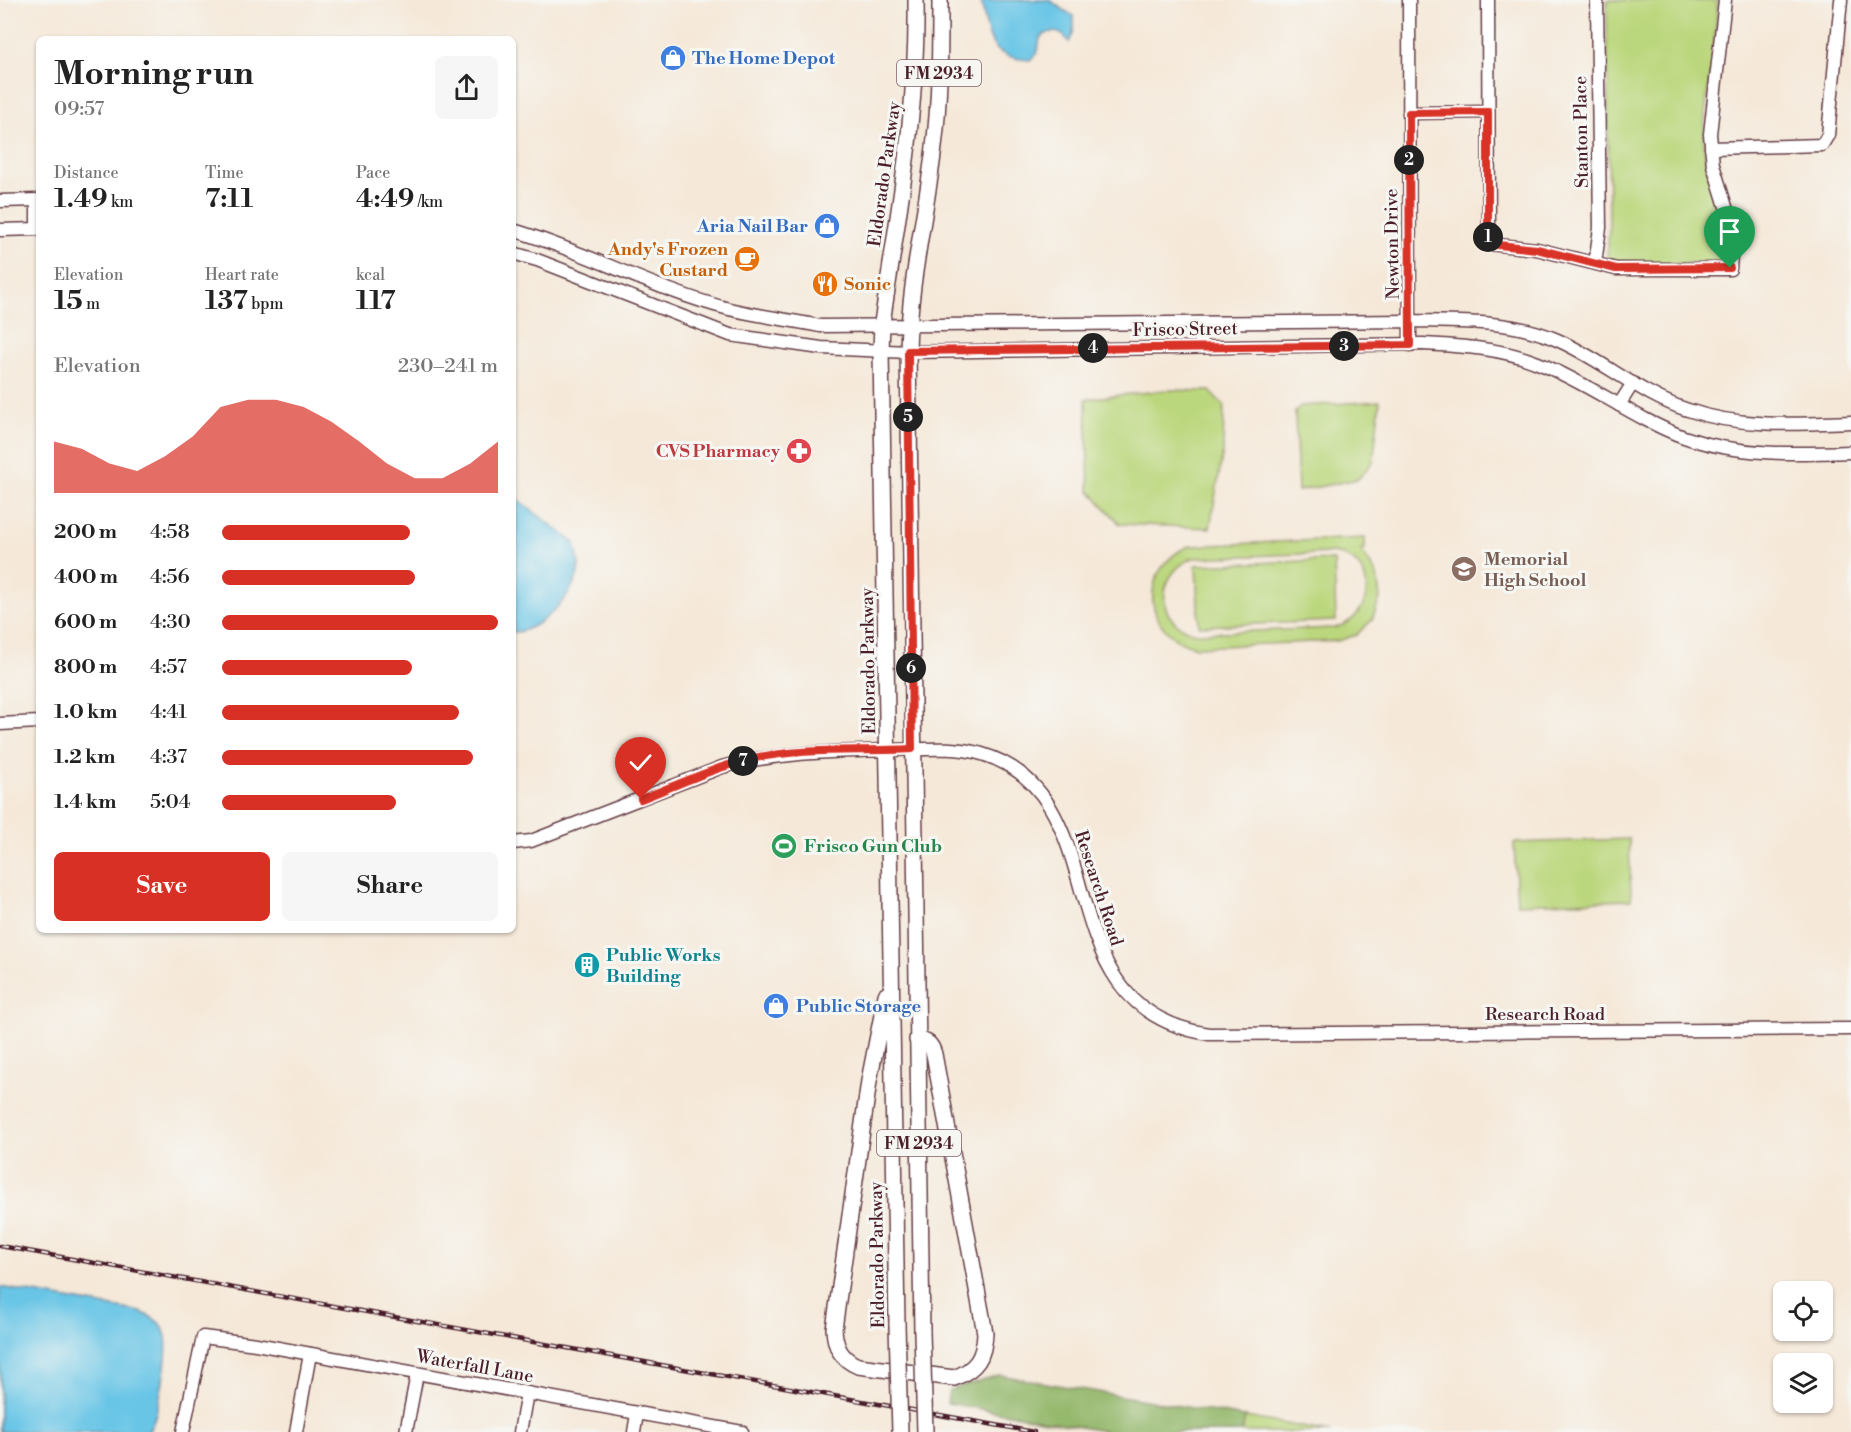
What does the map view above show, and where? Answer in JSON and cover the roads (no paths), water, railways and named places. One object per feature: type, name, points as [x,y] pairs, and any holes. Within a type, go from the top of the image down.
[{"type":"main road","name":"Eldorado Parkway","points":[[900,1432],[881,351],[882,323],[910,141],[915,84],[916,0]]},
{"type":"main road","name":"FM 2934","points":[[925,1432],[912,749],[908,323],[910,290],[934,146],[939,94],[940,0]]},
{"type":"main road","points":[[910,141],[934,146]]},
{"type":"main road","points":[[886,555],[910,555]]},
{"type":"main road","points":[[892,952],[869,1081],[834,1342],[849,1362],[858,1366],[954,1378],[965,1374],[980,1361],[985,1333],[934,1054],[932,1046],[926,1041],[917,1040]]},
{"type":"street","name":"Newton Drive","points":[[1409,0],[1410,345]]},
{"type":"street","points":[[1488,0],[1488,244],[1537,249],[1616,269],[1730,268],[1733,229],[1713,165],[1710,134],[1725,0]]},
{"type":"street","name":"Stanton Place","points":[[1595,263],[1600,228],[1597,0]]},
{"type":"street","points":[[1711,148],[1822,145],[1828,135],[1841,0]]},
{"type":"street","points":[[1409,113],[1488,112]]},
{"type":"street","points":[[0,201],[36,200]]},
{"type":"street","points":[[0,230],[36,229]]},
{"type":"street","name":"Frisco Street","points":[[516,231],[555,242],[668,289],[729,309],[820,326],[882,323],[1411,321],[1494,324],[1553,338],[1687,410],[1734,420],[1777,424],[1851,422]]},
{"type":"street","name":"Frisco Street","points":[[516,254],[730,335],[821,348],[881,351],[1202,346],[1475,347],[1527,359],[1658,426],[1687,438],[1759,452],[1851,452]]},
{"type":"street","points":[[1200,322],[1202,346]]},
{"type":"street","points":[[1619,405],[1633,383]]},
{"type":"street","points":[[0,724],[36,722]]},
{"type":"street","name":"Research Road","points":[[516,843],[531,841],[722,767],[752,759],[818,751],[956,749],[983,754],[1008,766],[1030,782],[1047,801],[1061,828],[1097,943],[1110,972],[1125,992],[1145,1009],[1167,1022],[1191,1031],[1209,1034],[1851,1029]]},
{"type":"street","name":"Waterfall Lane","points":[[183,1432],[203,1337],[310,1354],[742,1432]]},
{"type":"street","points":[[296,1432],[310,1354]]},
{"type":"street","points":[[406,1432],[417,1374]]},
{"type":"street","points":[[520,1432],[527,1393]]},
{"type":"street","points":[[634,1432],[637,1414]]},
{"type":"water","points":[[981,0],[1049,0],[1073,16],[1072,36],[1069,42],[1059,33],[1051,32],[1044,35],[1040,38],[1037,54],[1031,60],[1005,55],[992,43],[988,34]]},
{"type":"water","points":[[516,498],[575,543],[579,560],[577,576],[565,599],[545,618],[523,631],[516,632]]},
{"type":"water","points":[[0,1287],[141,1312],[158,1322],[165,1333],[165,1368],[156,1413],[148,1432],[0,1432]]},
{"type":"railway","points":[[0,1246],[1034,1432]]},
{"type":"place","name":"The Home Depot","points":[[673,58]]},
{"type":"place","name":"Aria Nail Bar","points":[[827,226]]},
{"type":"place","name":"Andy's Frozen Custard","points":[[747,259]]},
{"type":"place","name":"Sonic","points":[[825,284]]},
{"type":"place","name":"CVS Pharmacy","points":[[799,451]]},
{"type":"place","name":"Memorial High School","points":[[1464,569]]},
{"type":"place","name":"Frisco Gun Club","points":[[784,846]]},
{"type":"place","name":"Public Works Building","points":[[587,965]]},
{"type":"place","name":"Public Storage","points":[[776,1006]]}]
